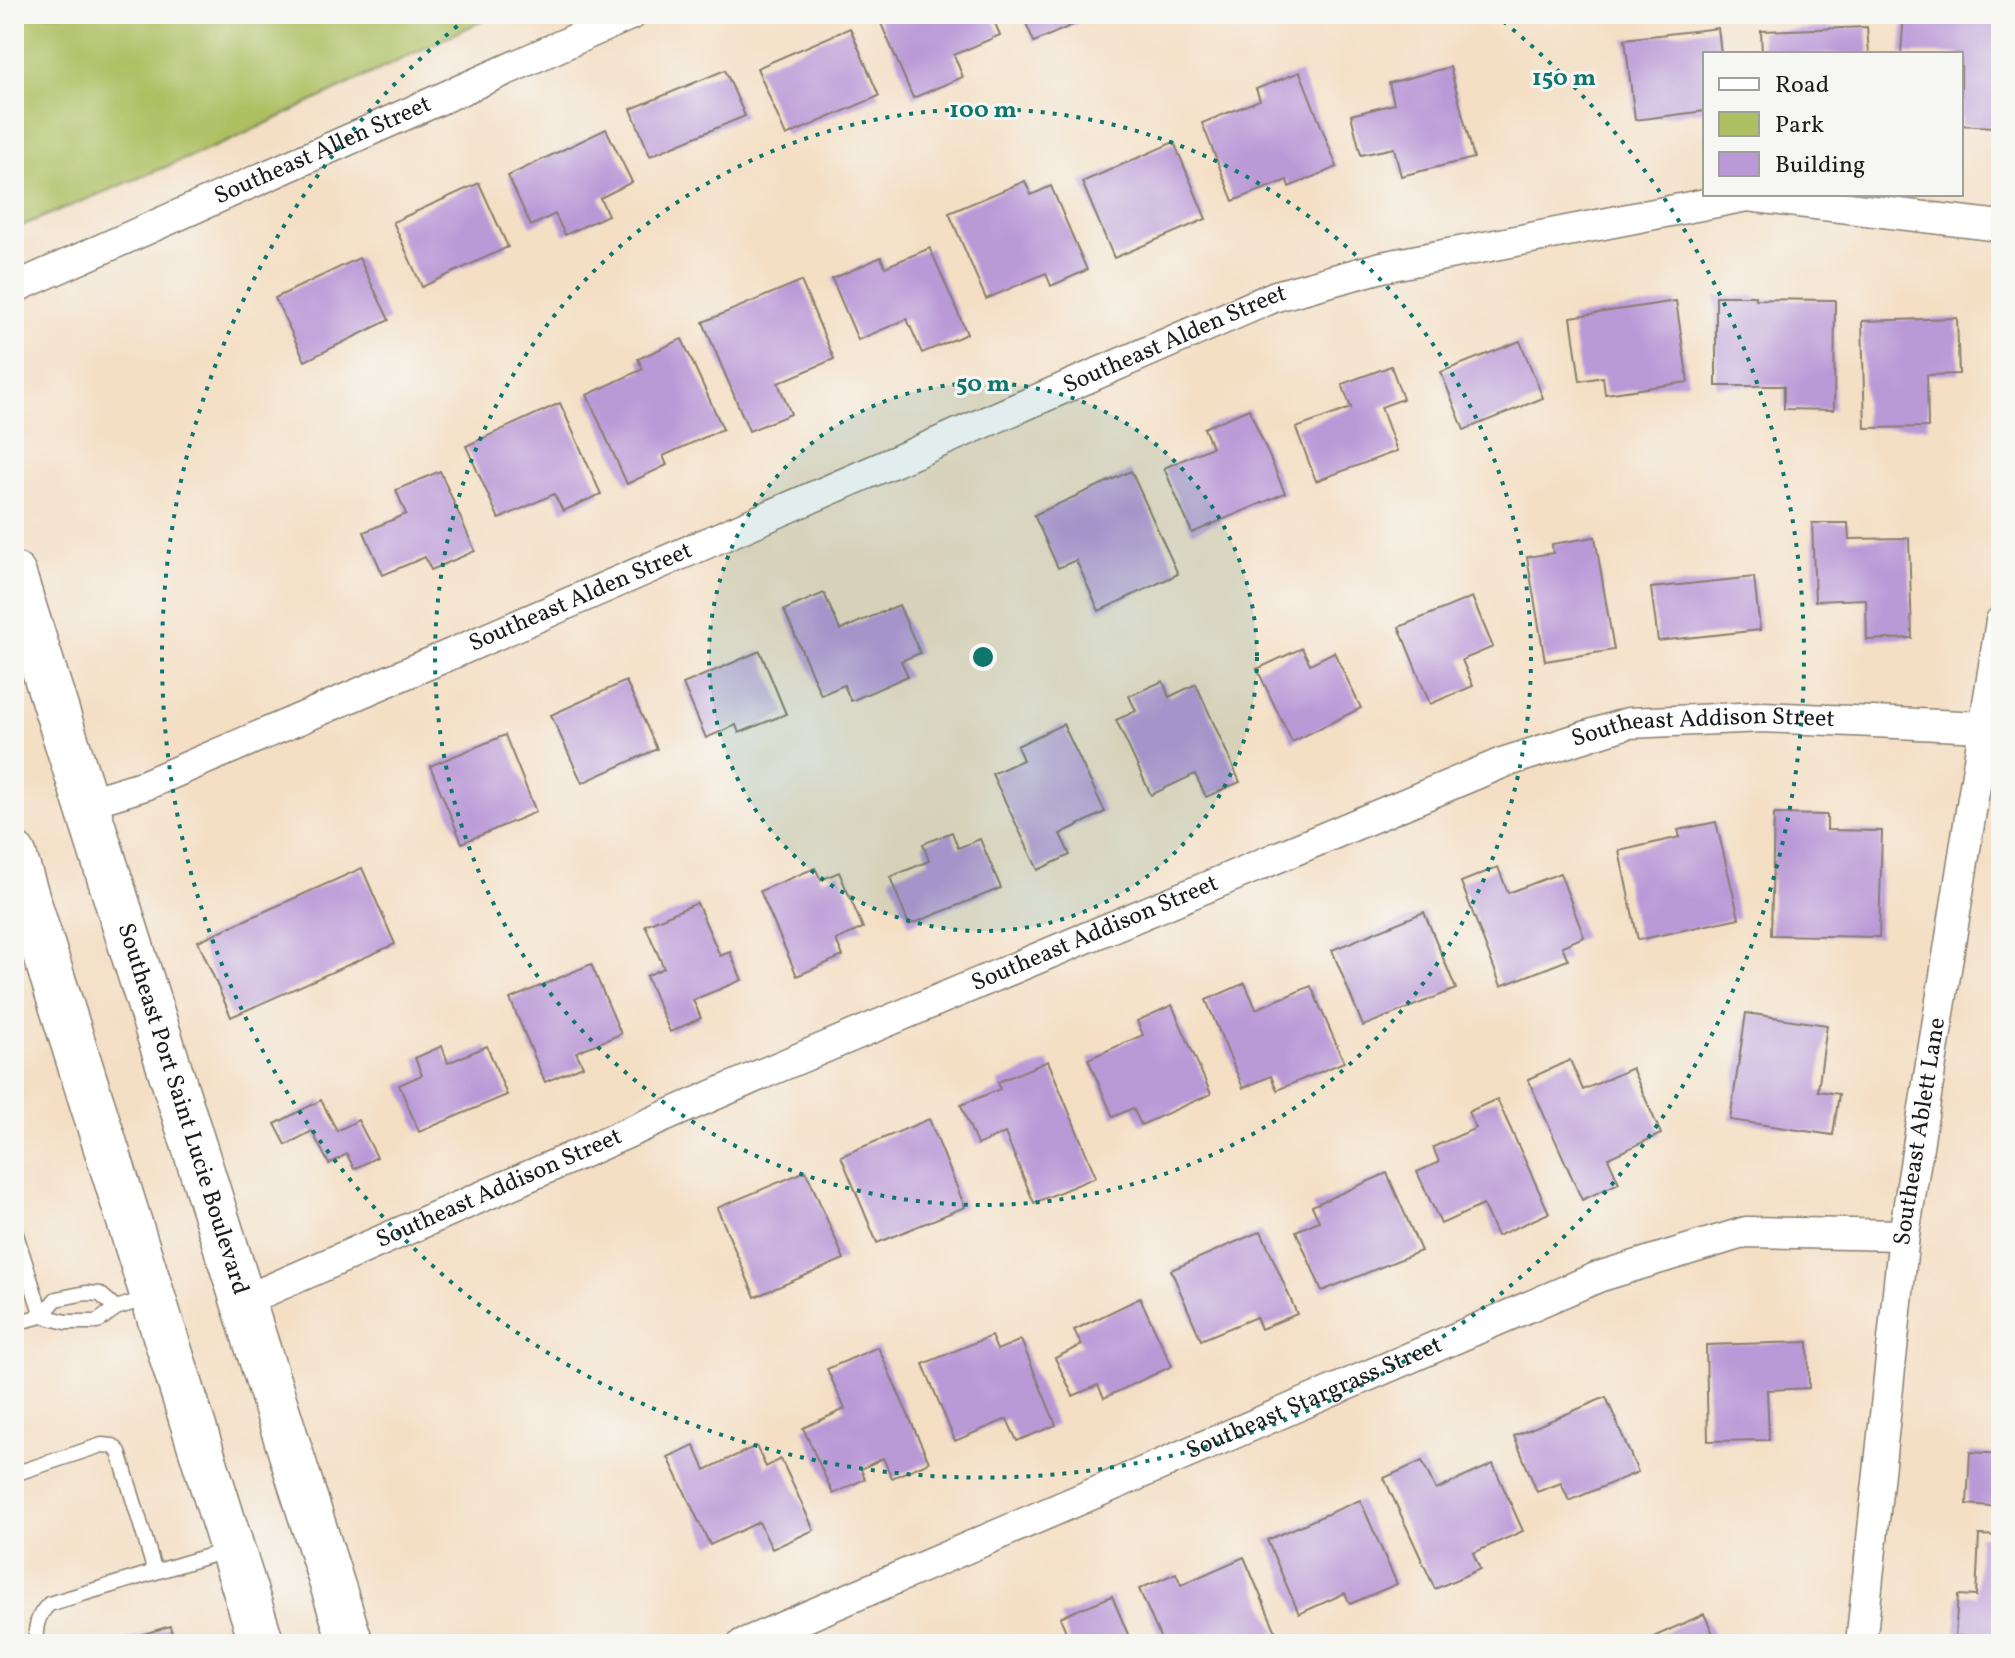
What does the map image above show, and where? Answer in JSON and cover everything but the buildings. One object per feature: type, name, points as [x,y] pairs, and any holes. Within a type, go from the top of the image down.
[{"type":"main road","name":"Southeast Port Saint Lucie Boulevard","points":[[14,575],[351,1644]]},
{"type":"main road","points":[[14,855],[134,1302],[232,1548],[262,1644]]},
{"type":"street","name":"Southeast Allen Street","points":[[14,288],[632,14]]},
{"type":"street","name":"Southeast Alden Street","points":[[86,803],[145,785],[1276,296],[1382,267],[1747,196],[2001,226]]},
{"type":"street","name":"Southeast Ablett Lane","points":[[1861,1644],[1904,1235],[2001,621]]},
{"type":"street","name":"Southeast Addison Street","points":[[241,1302],[769,1071],[1502,763],[1628,723],[1763,717],[1983,727]]},
{"type":"street","name":"Southeast Stargrass Street","points":[[743,1644],[1598,1277],[1746,1232],[1904,1235]]},
{"type":"lane","points":[[14,1228],[42,1316]]},
{"type":"lane","points":[[42,1316],[56,1299],[86,1293],[134,1302]]},
{"type":"lane","points":[[14,1323],[42,1316],[66,1322],[97,1322],[134,1302]]},
{"type":"lane","points":[[14,1474],[102,1445],[113,1446],[119,1452],[155,1572]]},
{"type":"lane","points":[[36,1644],[37,1622],[49,1604],[232,1548]]},
{"type":"green space","points":[[14,14],[496,14],[234,139],[14,229]]}]
